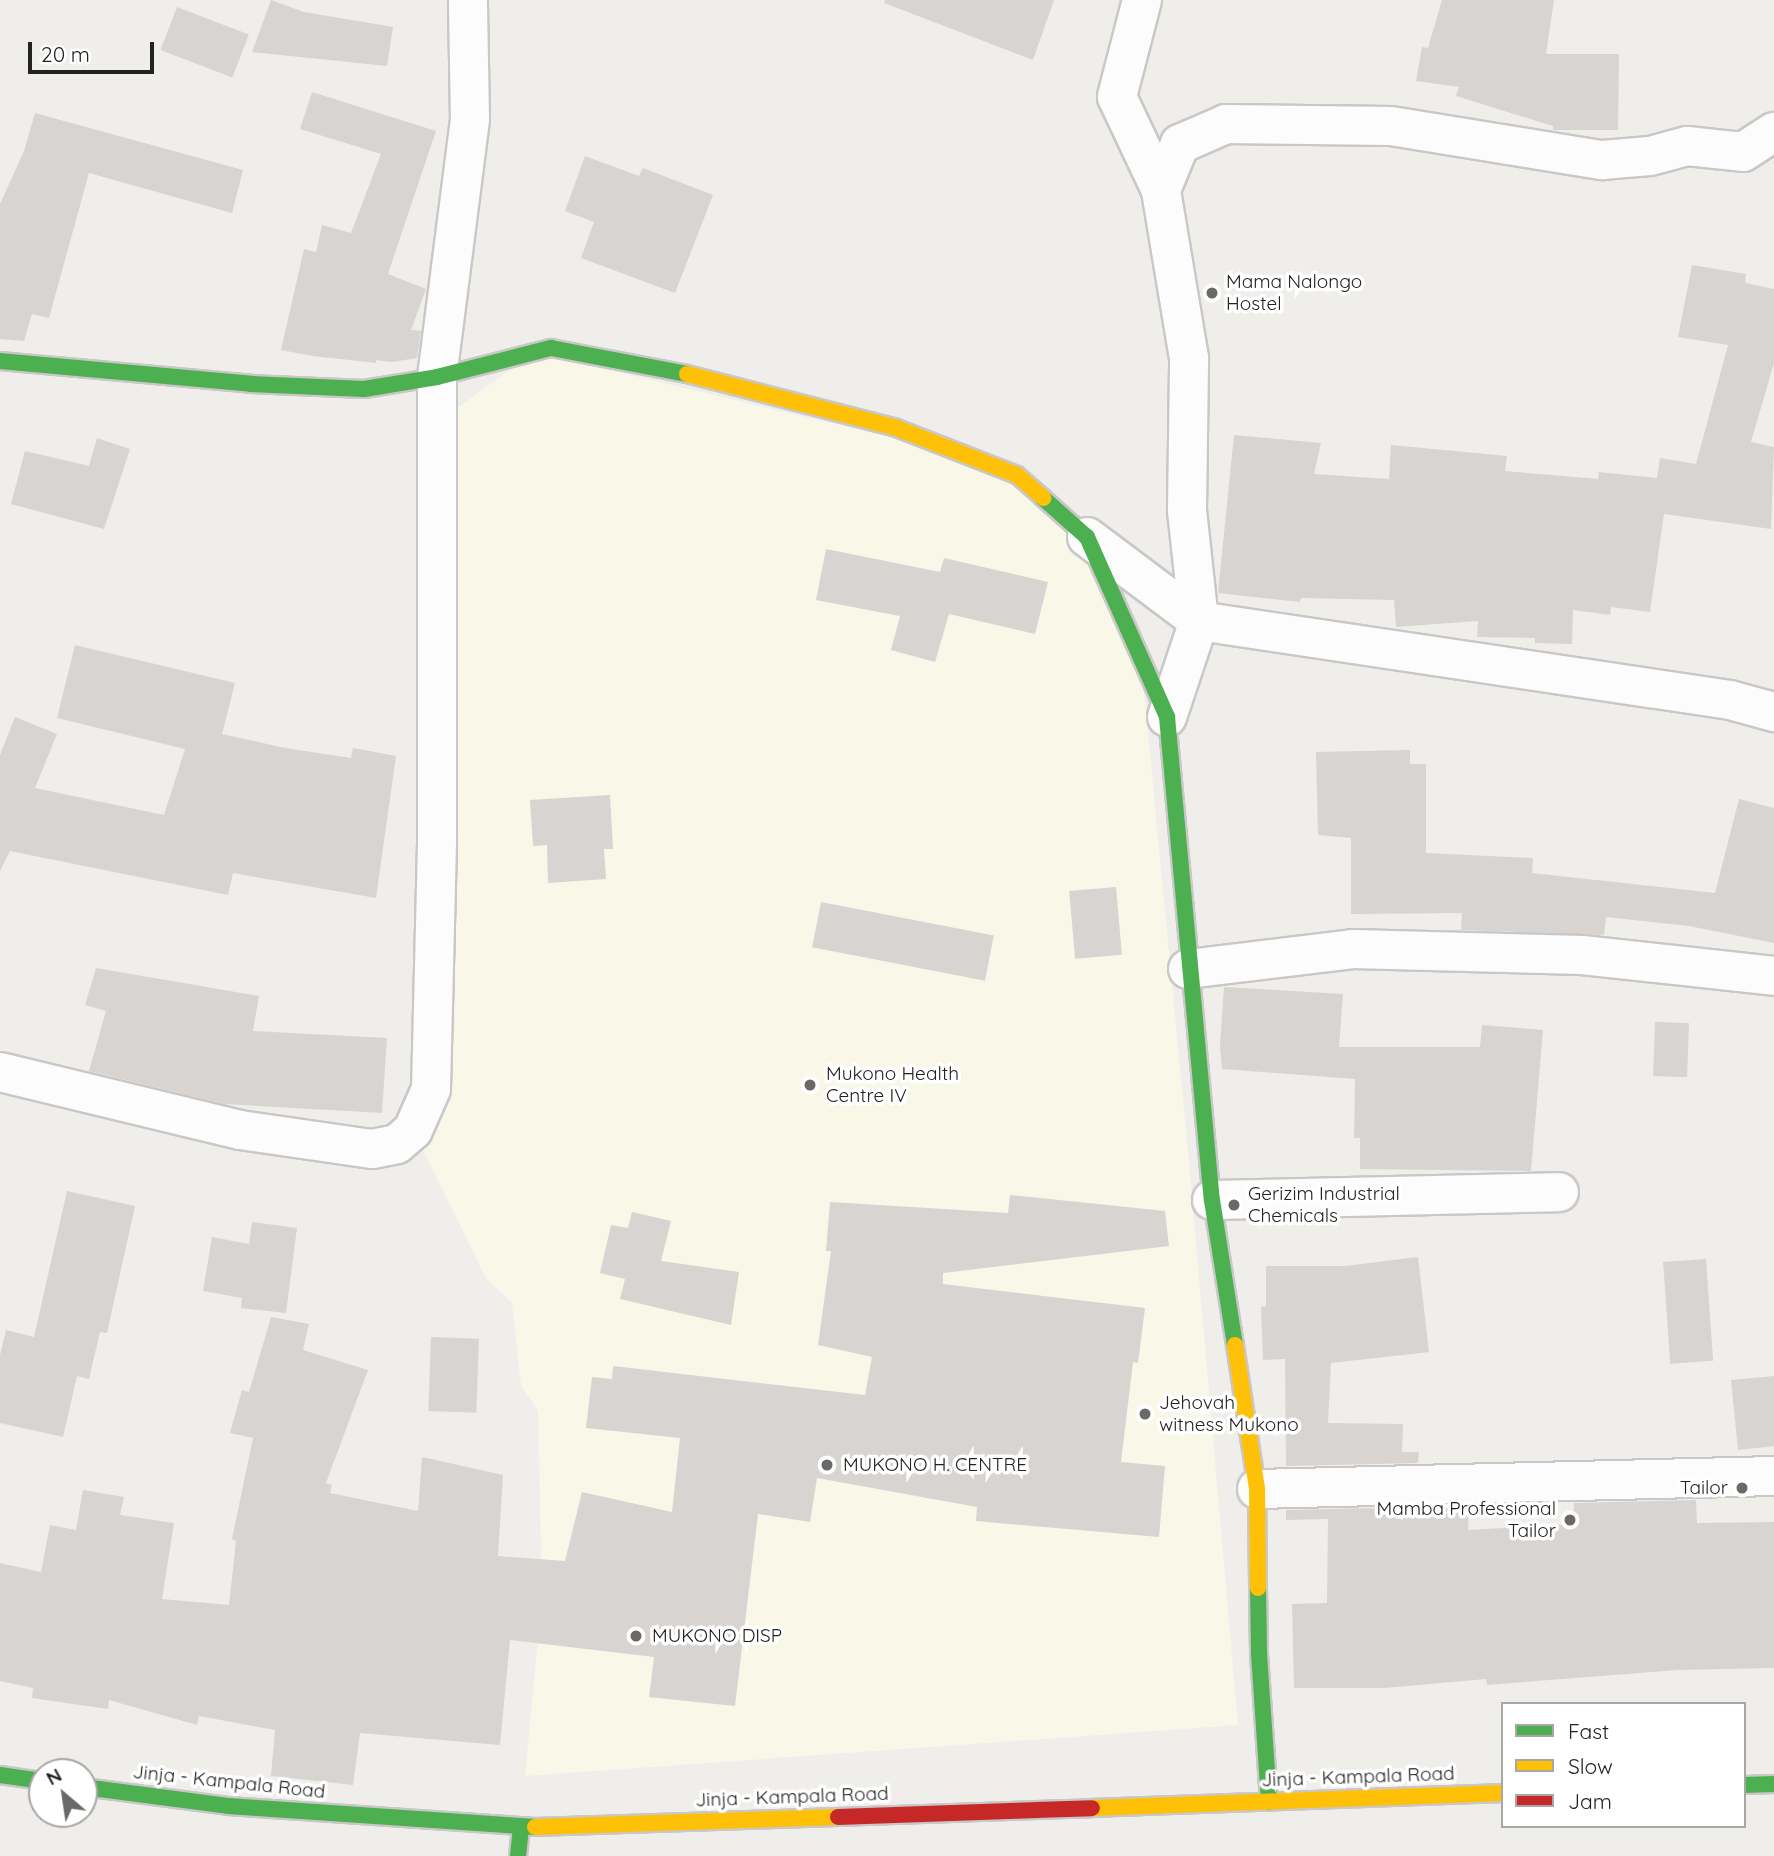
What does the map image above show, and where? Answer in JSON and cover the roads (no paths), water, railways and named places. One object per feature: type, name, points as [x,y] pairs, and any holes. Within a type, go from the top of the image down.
[{"type":"main road","points":[[0,361],[264,385],[363,388],[437,377],[551,348],[663,368],[894,428],[1017,475],[1087,537],[1167,717],[1181,840],[1188,970],[1212,1200],[1257,1489],[1259,1654],[1269,1802]]},
{"type":"main road","points":[[0,1775],[28,1779]]},
{"type":"main road","points":[[1746,1785],[1774,1784]]},
{"type":"main road","name":"Jinja - Kampala Road","points":[[98,1789],[228,1806],[522,1828],[1501,1793]]},
{"type":"main road","points":[[518,1856],[522,1828]]},
{"type":"street","points":[[0,1072],[240,1130],[372,1149],[397,1144],[413,1130],[431,1089],[437,839],[437,377],[470,119],[468,0]]},
{"type":"street","points":[[1142,0],[1116,97],[1161,190],[1189,358],[1187,510],[1199,621],[1167,717]]},
{"type":"street","points":[[1161,190],[1180,144],[1226,124],[1391,126],[1602,160],[1650,156],[1687,146],[1742,152],[1774,132]]},
{"type":"street","points":[[1087,537],[1199,621],[1730,700],[1774,712]]},
{"type":"street","points":[[1188,970],[1353,948],[1582,954],[1774,976]]},
{"type":"street","points":[[1212,1200],[1559,1192]]},
{"type":"street","points":[[1257,1489],[1774,1476]]},
{"type":"place","name":"Mama Nalongo Hostel","points":[[1212,293]]},
{"type":"place","name":"Mukono Health Centre IV","points":[[810,1085]]},
{"type":"place","name":"Gerizim Industrial Chemicals","points":[[1234,1205]]},
{"type":"place","name":"Jehovah witness Mukono","points":[[1145,1414]]},
{"type":"place","name":"MUKONO H. CENTRE","points":[[827,1465]]},
{"type":"place","name":"Tailor","points":[[1742,1488]]},
{"type":"place","name":"Mamba Professional Tailor","points":[[1570,1520]]},
{"type":"place","name":"MUKONO DISP","points":[[636,1636]]}]
